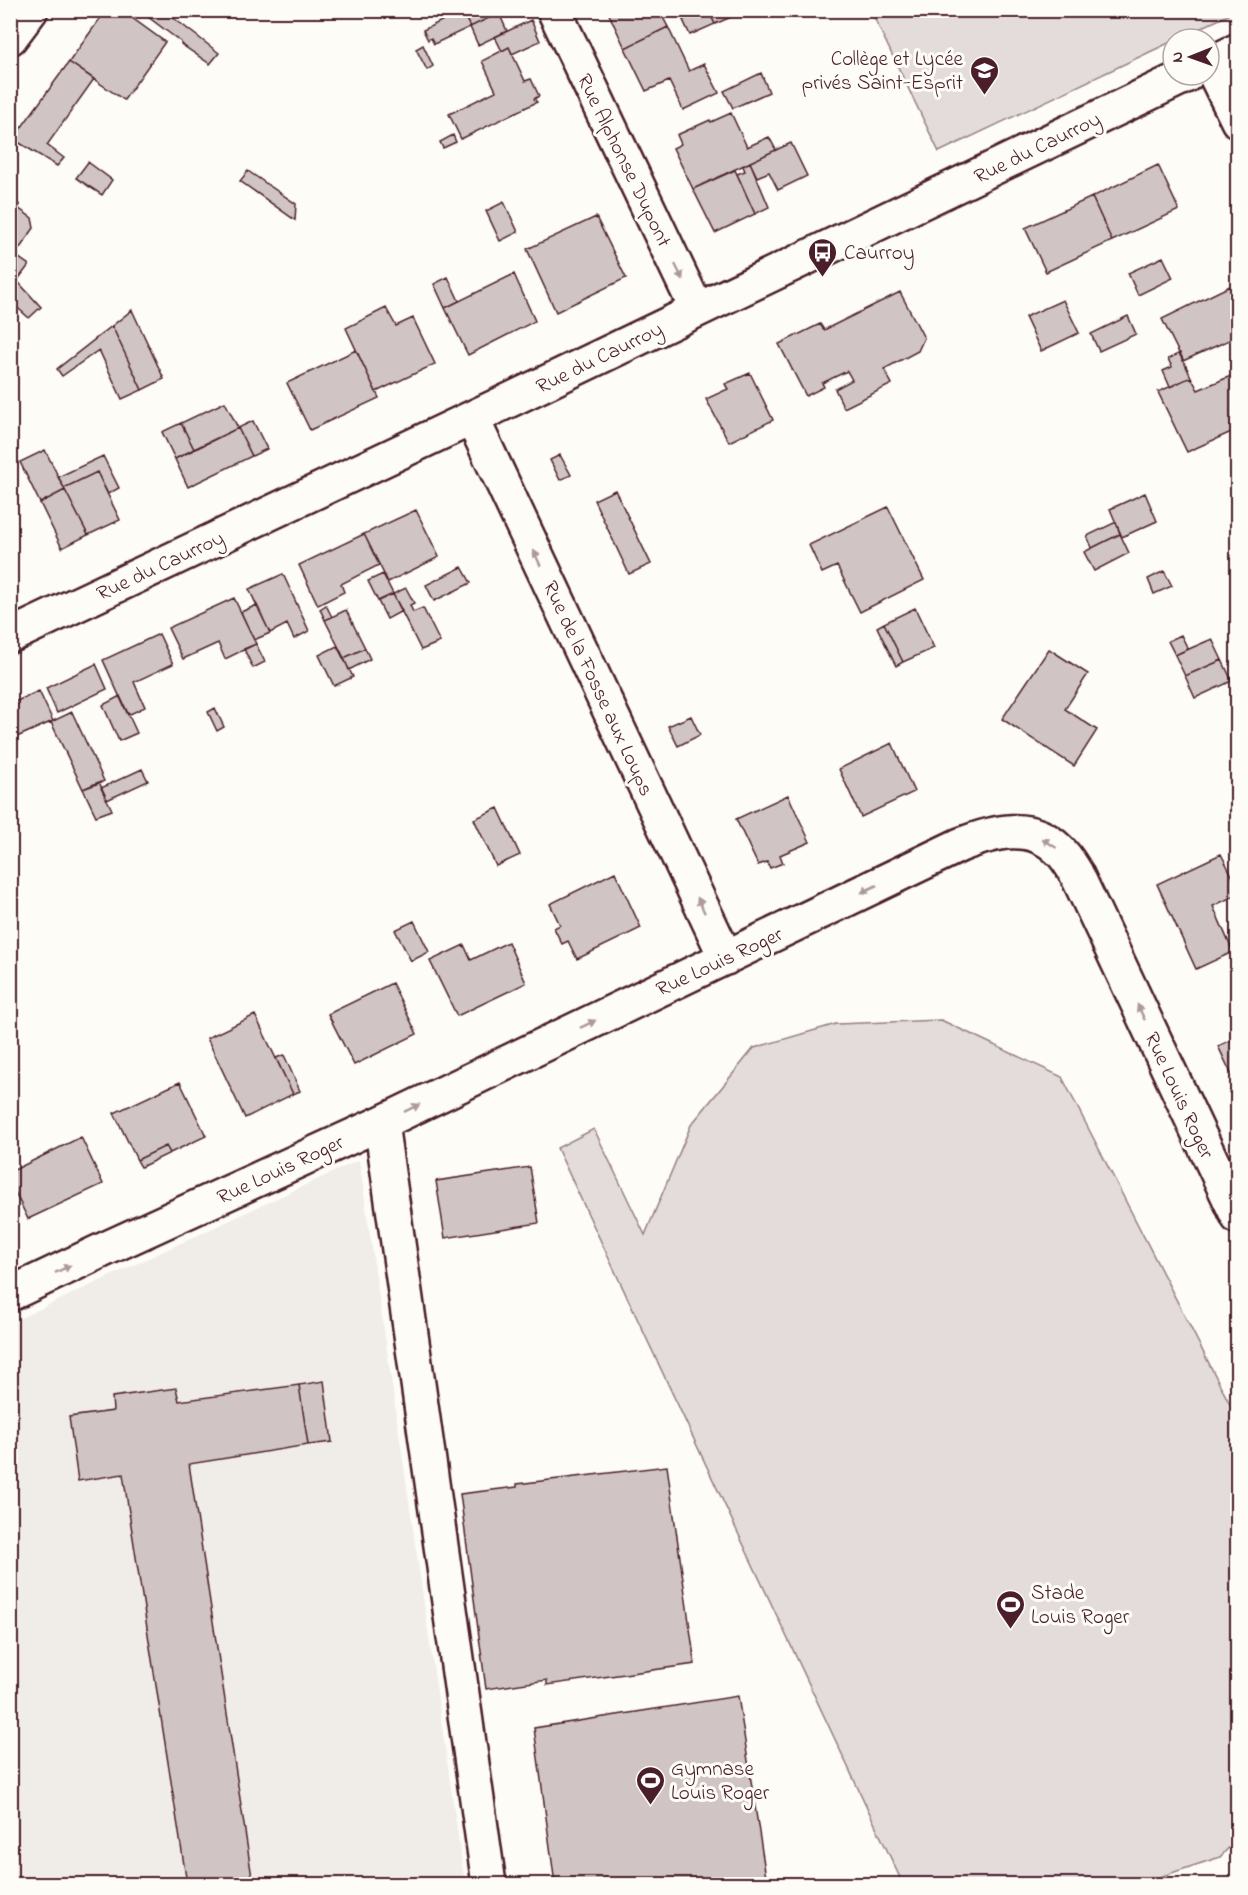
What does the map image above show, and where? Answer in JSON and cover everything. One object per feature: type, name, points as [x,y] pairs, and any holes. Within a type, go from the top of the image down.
[{"type":"street","points":[[10,38],[30,10]]},
{"type":"street","name":"Rue Alphonse Dupont","points":[[554,10],[697,310]]},
{"type":"street","points":[[1221,84],[1238,121]]},
{"type":"street","name":"Rue du Caurroy","points":[[10,636],[1161,87]]},
{"type":"street","name":"Rue de la Fosse aux Loups","points":[[472,417],[726,958]]},
{"type":"street","name":"Rue Louis Roger","points":[[10,1294],[381,1123],[960,845],[1001,832],[1024,831],[1046,839],[1060,850],[1076,873],[1238,1217]]},
{"type":"street","points":[[381,1123],[489,1884]]},
{"type":"shaded area","name":"Collège et Lycée privés Saint-Esprit","points":[[871,11],[1237,11],[1203,27],[1161,27],[1161,47],[939,152]]},
{"type":"shaded area","name":"Stade Louis Roger","points":[[941,1020],[1062,1077],[1237,1418],[1237,1839],[1220,1857],[1138,1884],[903,1884],[557,1148],[594,1129],[645,1235],[691,1125],[754,1048],[836,1024]]},
{"type":"shaded area","points":[[359,1160],[465,1884],[11,1884],[10,1323]]},
{"type":"building","points":[[106,10],[121,10],[165,42],[124,100],[69,62]]},
{"type":"building","points":[[145,10],[163,10],[219,53],[210,64],[143,13]]},
{"type":"building","points":[[461,10],[498,10],[499,13],[470,27]]},
{"type":"building","points":[[607,10],[659,10],[668,27],[625,48]]},
{"type":"building","points":[[678,10],[703,10],[683,20]]},
{"type":"building","points":[[703,10],[708,10],[715,24],[690,35],[683,20]]},
{"type":"building","points":[[708,10],[729,10],[731,17],[715,24]]},
{"type":"building","points":[[462,11],[470,27],[434,44],[431,38],[428,40],[423,30]]},
{"type":"building","points":[[499,13],[507,31],[478,45],[470,27]]},
{"type":"building","points":[[531,20],[540,41],[512,54],[509,47],[502,51],[495,37]]},
{"type":"building","points":[[668,27],[689,71],[704,64],[719,93],[683,110],[669,81],[646,91],[625,48]]},
{"type":"building","points":[[423,45],[433,66],[427,70],[416,49]]},
{"type":"building","points":[[509,47],[525,81],[531,79],[539,96],[534,99],[537,102],[461,139],[449,114],[496,91],[482,61]]},
{"type":"building","points":[[69,62],[94,79],[47,145],[64,158],[57,166],[13,139]]},
{"type":"building","points":[[761,73],[769,92],[733,108],[724,91]]},
{"type":"building","points":[[731,113],[747,147],[769,137],[776,150],[693,189],[673,148],[681,144],[677,135]]},
{"type":"building","points":[[453,135],[456,142],[443,148],[440,142]]},
{"type":"building","points":[[791,143],[807,176],[778,190],[769,172],[757,177],[750,162]]},
{"type":"building","points":[[88,162],[112,180],[102,195],[76,178]]},
{"type":"building","points":[[750,162],[769,207],[755,214],[737,174],[745,171],[743,166]]},
{"type":"building","points":[[1158,165],[1179,210],[1112,241],[1092,197]]},
{"type":"building","points":[[735,170],[755,214],[715,233],[693,189]]},
{"type":"building","points":[[248,171],[296,204],[295,220],[240,181]]},
{"type":"building","points":[[1092,197],[1112,241],[1046,272],[1025,228]]},
{"type":"building","points":[[10,199],[20,205],[18,208],[32,218],[34,228],[15,255],[29,265],[17,281],[10,273]]},
{"type":"building","points":[[504,202],[518,232],[500,241],[486,211]]},
{"type":"building","points":[[596,217],[626,278],[556,312],[527,249]]},
{"type":"building","points":[[1163,257],[1173,278],[1138,295],[1128,273]]},
{"type":"building","points":[[10,273],[41,307],[29,318],[10,301]]},
{"type":"building","points":[[514,274],[535,321],[468,355],[445,308]]},
{"type":"building","points":[[448,277],[459,301],[445,308],[434,284]]},
{"type":"building","points":[[1230,286],[1238,302],[1238,336],[1183,361],[1162,319]]},
{"type":"building","points":[[900,292],[924,338],[918,351],[884,369],[892,384],[844,408],[835,389],[852,380],[847,371],[822,383],[824,387],[806,396],[779,344],[820,324],[824,330]]},
{"type":"building","points":[[1063,300],[1079,333],[1041,351],[1025,317]]},
{"type":"building","points":[[386,308],[396,326],[413,318],[435,364],[376,392],[346,328]]},
{"type":"building","points":[[132,310],[164,379],[142,390],[112,326]]},
{"type":"building","points":[[1128,316],[1136,334],[1099,351],[1091,334]]},
{"type":"building","points":[[112,326],[142,390],[122,399],[99,350],[62,376],[57,369]]},
{"type":"building","points":[[356,350],[379,398],[310,430],[287,383]]},
{"type":"building","points":[[1180,353],[1191,377],[1170,387],[1163,371],[1172,367],[1168,359]]},
{"type":"building","points":[[750,373],[773,420],[729,442],[706,399],[728,389],[725,384]]},
{"type":"building","points":[[1238,373],[1238,429],[1187,452],[1158,392],[1191,377],[1198,390]]},
{"type":"building","points":[[225,402],[238,428],[194,449],[181,423]]},
{"type":"building","points":[[253,421],[267,449],[252,456],[238,428]]},
{"type":"building","points":[[181,423],[194,449],[175,459],[162,432]]},
{"type":"building","points":[[238,428],[252,456],[188,487],[175,459]]},
{"type":"building","points":[[45,450],[65,490],[40,503],[20,462]]},
{"type":"building","points":[[560,455],[571,475],[560,480],[550,460]]},
{"type":"building","points":[[103,456],[119,488],[108,494],[97,472],[64,488],[58,477]]},
{"type":"building","points":[[97,472],[120,520],[88,535],[64,488]]},
{"type":"building","points":[[65,490],[88,535],[62,548],[40,503]]},
{"type":"building","points":[[615,490],[651,564],[629,574],[594,500]]},
{"type":"building","points":[[1145,493],[1157,521],[1122,537],[1110,509]]},
{"type":"building","points":[[888,507],[924,580],[860,612],[837,566],[822,573],[809,545]]},
{"type":"building","points":[[416,510],[439,557],[388,582],[364,534]]},
{"type":"building","points":[[1116,522],[1120,534],[1092,548],[1087,536]]},
{"type":"building","points":[[364,534],[379,565],[341,584],[344,592],[318,605],[299,565]]},
{"type":"building","points":[[1120,534],[1129,553],[1094,571],[1084,552]]},
{"type":"building","points":[[462,567],[471,583],[434,601],[426,585]]},
{"type":"building","points":[[1164,571],[1172,586],[1154,594],[1148,579]]},
{"type":"building","points":[[283,574],[309,631],[294,639],[287,624],[270,633],[249,589]]},
{"type":"building","points":[[383,574],[393,594],[378,601],[368,581]]},
{"type":"building","points":[[406,588],[414,603],[410,605],[413,612],[423,608],[440,642],[421,650],[393,594]]},
{"type":"building","points":[[393,594],[402,611],[387,619],[378,601]]},
{"type":"building","points":[[234,598],[256,644],[225,659],[218,643],[183,659],[168,628]]},
{"type":"building","points":[[257,605],[270,633],[254,640],[241,612]]},
{"type":"building","points":[[326,605],[332,617],[325,620],[320,609]]},
{"type":"building","points":[[915,608],[934,648],[903,662],[884,623]]},
{"type":"building","points":[[346,610],[365,648],[344,658],[325,620]]},
{"type":"building","points":[[884,623],[903,662],[896,666],[877,627]]},
{"type":"building","points":[[159,634],[173,664],[134,682],[145,707],[128,715],[103,660]]},
{"type":"building","points":[[1181,635],[1188,649],[1175,655],[1168,641]]},
{"type":"building","points":[[1212,639],[1222,660],[1185,676],[1175,655]]},
{"type":"building","points":[[256,644],[265,662],[253,668],[244,649]]},
{"type":"building","points":[[337,646],[353,677],[334,686],[319,655]]},
{"type":"building","points":[[365,648],[370,659],[349,670],[344,658]]},
{"type":"building","points":[[1049,649],[1088,674],[1065,709],[1097,730],[1074,766],[1002,719]]},
{"type":"building","points":[[1222,660],[1232,681],[1195,698],[1185,676]]},
{"type":"building","points":[[96,664],[107,689],[57,713],[46,688]]},
{"type":"building","points":[[39,691],[53,721],[10,740],[10,704]]},
{"type":"building","points":[[120,696],[137,733],[119,741],[103,705]]},
{"type":"building","points":[[215,708],[224,727],[217,731],[208,712]]},
{"type":"building","points":[[72,712],[104,781],[83,789],[51,722]]},
{"type":"building","points":[[691,716],[700,735],[678,746],[668,726]]},
{"type":"building","points":[[892,743],[914,792],[861,817],[839,769]]},
{"type":"building","points":[[142,769],[148,781],[107,800],[101,788]]},
{"type":"building","points":[[99,782],[112,810],[96,816],[83,789]]},
{"type":"building","points":[[788,795],[810,842],[780,855],[783,863],[770,868],[767,862],[758,865],[736,819]]},
{"type":"building","points":[[498,808],[520,855],[496,866],[474,819]]},
{"type":"building","points":[[1221,854],[1238,887],[1238,894],[1213,906],[1233,952],[1196,969],[1157,884]]},
{"type":"building","points":[[615,872],[641,928],[577,959],[568,941],[562,944],[554,928],[560,925],[550,904]]},
{"type":"building","points":[[414,921],[429,952],[411,961],[395,930]]},
{"type":"building","points":[[508,942],[526,983],[457,1016],[430,961],[464,945],[471,960]]},
{"type":"building","points":[[392,983],[417,1034],[354,1065],[328,1014]]},
{"type":"building","points":[[255,1015],[293,1094],[245,1118],[207,1038]]},
{"type":"building","points":[[1238,1037],[1238,1088],[1218,1046]]},
{"type":"building","points":[[284,1055],[300,1091],[293,1094],[276,1058]]},
{"type":"building","points":[[180,1082],[206,1136],[170,1153],[166,1146],[137,1160],[114,1113]]},
{"type":"building","points":[[81,1137],[103,1184],[28,1219],[10,1182],[10,1172]]},
{"type":"building","points":[[166,1146],[170,1153],[141,1167],[137,1160]]},
{"type":"building","points":[[530,1167],[539,1223],[445,1238],[436,1181]]},
{"type":"building","points":[[324,1381],[332,1442],[308,1445],[299,1385]]},
{"type":"building","points":[[299,1385],[308,1445],[189,1464],[253,1884],[187,1884],[123,1474],[78,1481],[69,1417],[113,1411],[112,1397],[176,1388],[179,1401]]},
{"type":"building","points":[[667,1466],[695,1664],[547,1685],[547,1680],[486,1689],[460,1494],[517,1487],[517,1484]]},
{"type":"building","name":"Gymnase Louis Roger","points":[[738,1696],[767,1884],[555,1884],[534,1728]]},
{"type":"place","name":"Collège et Lycée privés Saint-Esprit","points":[[984,96]]},
{"type":"place","name":"Caurroy","points":[[823,278]]},
{"type":"place","name":"Stade Louis Roger","points":[[1010,1630]]},
{"type":"place","name":"Gymnase Louis Roger","points":[[650,1806]]}]
